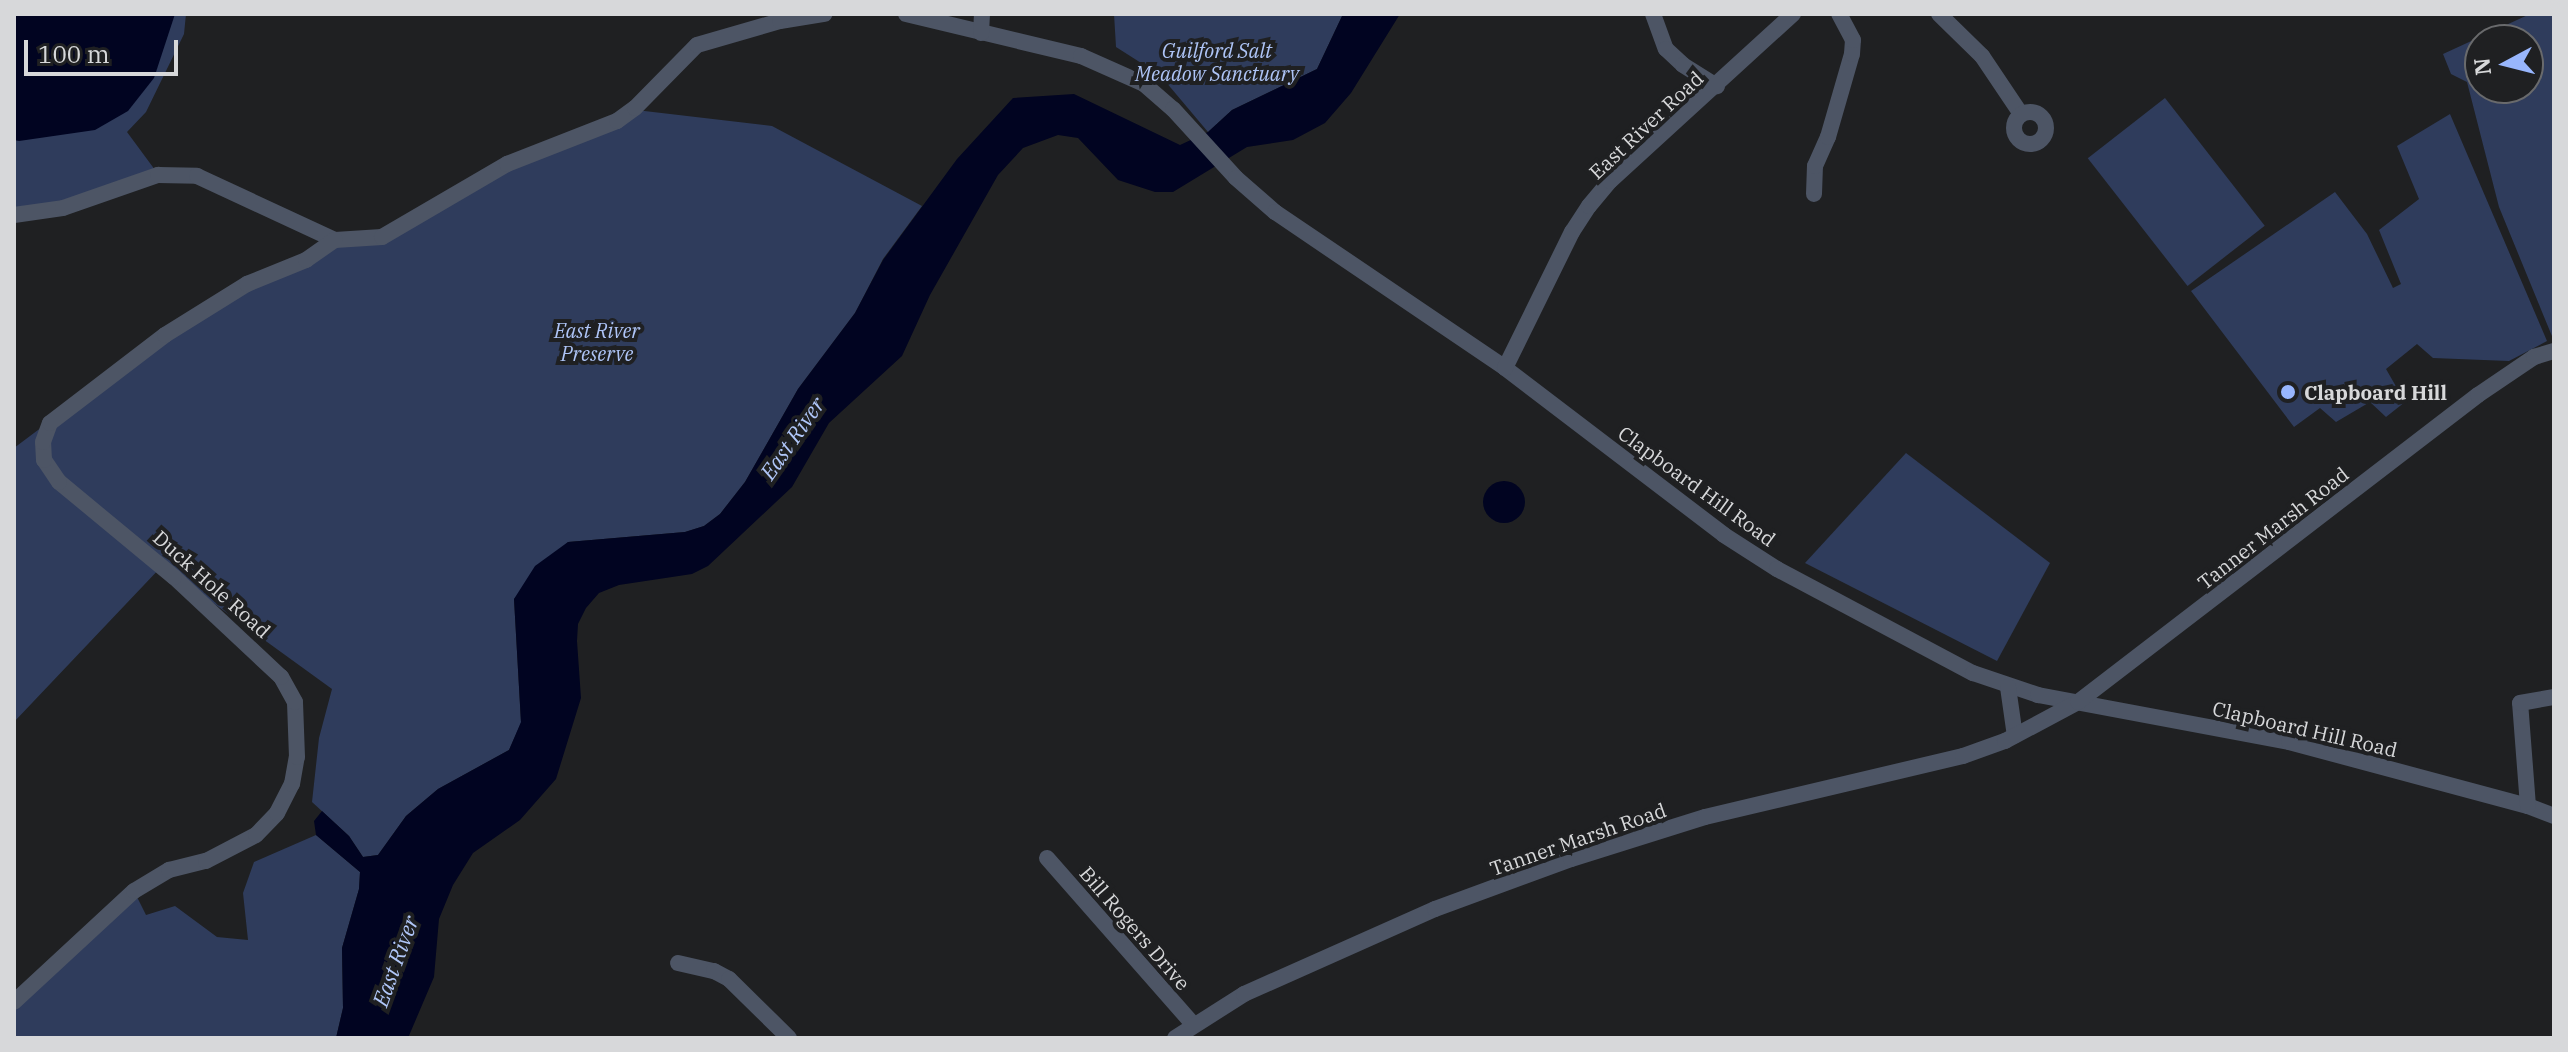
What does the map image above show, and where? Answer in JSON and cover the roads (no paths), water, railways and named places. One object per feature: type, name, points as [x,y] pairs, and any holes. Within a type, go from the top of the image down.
[{"type":"street","points":[[14,215],[63,208],[158,175],[197,176],[335,240],[382,237],[507,164],[617,121],[635,108],[697,45],[780,21],[824,14]]},
{"type":"street","name":"Clapboard Hill Road","points":[[906,14],[1081,56],[1144,84],[1195,132],[1229,171],[1302,231],[1505,368],[1757,557],[1930,651],[2008,687],[2289,742],[2528,806],[2554,816]]},
{"type":"street","points":[[981,33],[982,14]]},
{"type":"street","points":[[1653,14],[1666,49],[1683,65],[1717,86]]},
{"type":"street","name":"East River Road","points":[[1505,368],[1572,232],[1589,206],[1610,181],[1793,14]]},
{"type":"street","points":[[1814,194],[1815,166],[1828,137],[1852,54],[1853,40],[1839,14]]},
{"type":"street","points":[[1939,14],[1982,56],[2021,114]]},
{"type":"street","name":"Duck Hole Road","points":[[14,1002],[134,891],[169,870],[206,861],[256,835],[277,813],[292,784],[297,757],[295,702],[281,677],[185,586],[59,482],[44,460],[43,442],[50,423],[165,335],[252,281],[306,260],[335,240]]},
{"type":"street","name":"Tanner Marsh Road","points":[[1175,1038],[1244,994],[1435,909],[1571,859],[1705,817],[1963,756],[2015,736],[2078,702],[2478,395],[2534,357],[2554,351]]},
{"type":"street","points":[[2008,687],[2015,736]]},
{"type":"street","points":[[2528,806],[2520,703],[2554,697]]},
{"type":"street","name":"Bill Rogers Drive","points":[[1047,858],[1193,1024]]},
{"type":"street","points":[[678,963],[714,971],[729,979],[789,1038]]},
{"type":"water","points":[[14,14],[175,14],[154,78],[128,111],[95,130],[19,141],[14,140]]},
{"type":"water","name":"East River","points":[[1343,14],[1400,14],[1351,93],[1325,123],[1293,140],[1247,147],[1173,192],[1155,192],[1118,180],[1078,138],[1058,135],[1023,148],[998,175],[930,295],[902,356],[829,423],[792,487],[708,566],[692,574],[619,585],[599,593],[586,608],[578,624],[577,641],[581,698],[556,779],[520,820],[473,853],[453,885],[439,919],[434,977],[408,1038],[336,1038],[343,1008],[342,948],[359,889],[360,872],[316,835],[314,821],[322,811],[349,836],[363,857],[378,855],[406,816],[438,789],[509,750],[521,722],[514,599],[535,566],[568,542],[685,532],[704,526],[720,514],[745,482],[798,389],[855,313],[883,260],[957,159],[1013,98],[1074,94],[1180,145],[1208,132],[1232,110],[1317,69]]},
{"type":"water","points":[[1504,481],[1519,487],[1525,502],[1519,517],[1504,523],[1489,517],[1483,502],[1489,487]]},
{"type":"place","name":"Clapboard Hill","points":[[2288,392]]},
{"type":"park label","name":"Guilford Salt Meadow Sanctuary","points":[[1217,62]]},
{"type":"park label","name":"East River Preserve","points":[[597,342]]}]
